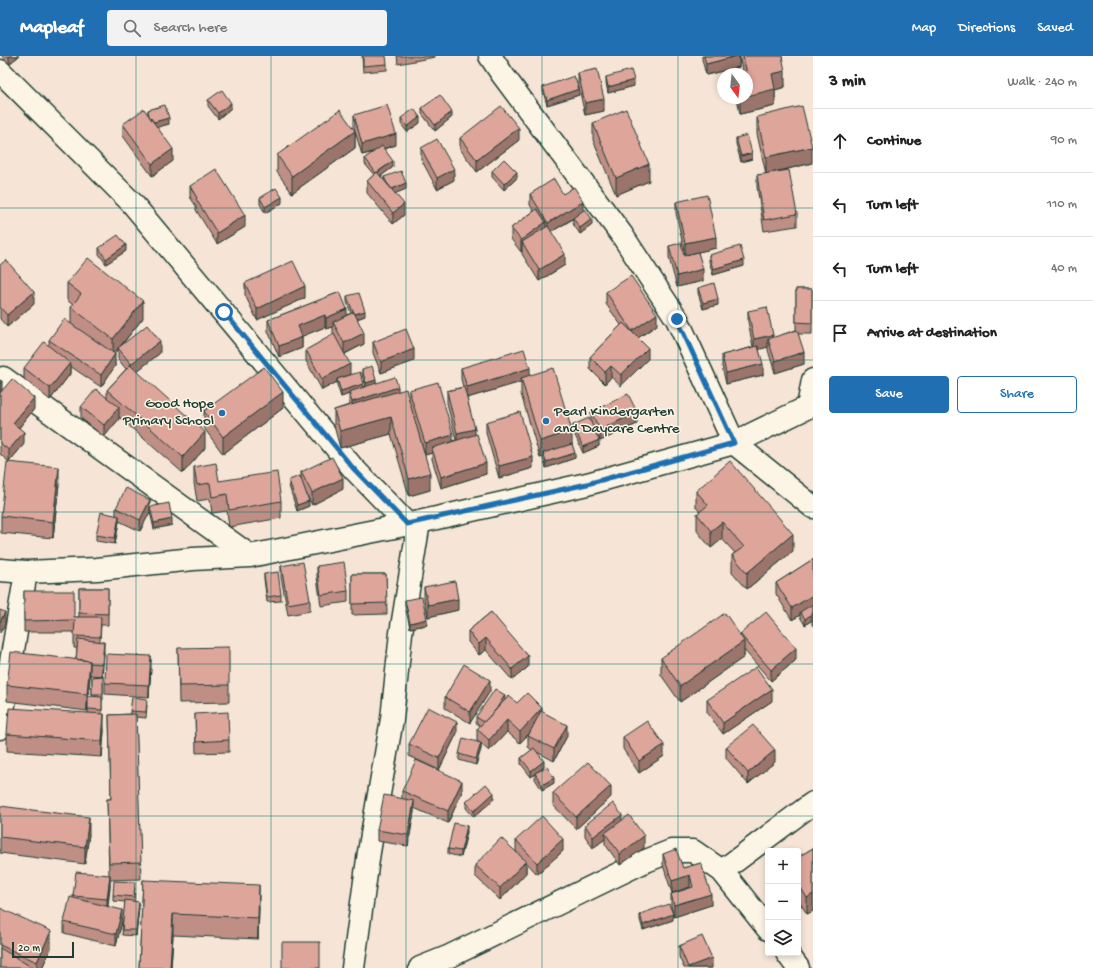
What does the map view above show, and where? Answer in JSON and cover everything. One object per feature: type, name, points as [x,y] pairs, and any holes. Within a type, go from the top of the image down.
[{"type":"street","points":[[490,56],[622,235],[677,319],[734,443],[813,507]]},
{"type":"street","points":[[0,71],[132,203],[353,468],[413,523]]},
{"type":"street","points":[[3,378],[250,556]]},
{"type":"street","points":[[0,570],[26,572],[97,569],[193,559],[250,556],[413,523],[587,484],[734,443],[811,406],[813,380]]},
{"type":"street","points":[[353,968],[369,852],[392,719],[413,523]]},
{"type":"street","points":[[0,728],[26,572]]},
{"type":"street","points":[[722,871],[813,803]]},
{"type":"street","points":[[420,968],[450,956],[641,862],[671,851],[693,852],[722,871],[765,925]]},
{"type":"street","points":[[788,956],[798,968]]},
{"type":"building","points":[[363,56],[386,56],[387,64],[363,66]]},
{"type":"building","points":[[704,56],[737,56],[706,64]]},
{"type":"building","points":[[743,56],[782,56],[785,71],[772,74],[775,89],[753,94],[753,68],[746,68]]},
{"type":"building","points":[[597,69],[604,99],[585,103],[578,73]]},
{"type":"building","points":[[631,70],[634,80],[608,87],[606,77]]},
{"type":"building","points":[[574,76],[579,89],[547,100],[543,87]]},
{"type":"building","points":[[222,90],[231,103],[218,113],[208,100]]},
{"type":"building","points":[[440,95],[452,112],[435,125],[422,108]]},
{"type":"building","points":[[165,105],[169,118],[154,122],[149,116],[148,110]]},
{"type":"building","points":[[387,105],[396,134],[362,144],[354,115]]},
{"type":"building","points":[[501,106],[519,128],[477,160],[460,138]]},
{"type":"building","points":[[802,106],[812,147],[766,157],[757,117]]},
{"type":"building","points":[[144,109],[173,149],[152,164],[123,124]]},
{"type":"building","points":[[414,109],[420,117],[407,127],[401,118]]},
{"type":"building","points":[[626,109],[649,164],[616,178],[593,123]]},
{"type":"building","points":[[340,110],[355,131],[292,176],[277,155]]},
{"type":"building","points":[[747,135],[752,153],[741,156],[736,138]]},
{"type":"building","points":[[437,139],[454,169],[437,178],[421,148]]},
{"type":"building","points":[[382,146],[393,161],[376,173],[365,158]]},
{"type":"building","points":[[504,159],[517,172],[504,184],[492,171]]},
{"type":"building","points":[[216,169],[245,215],[217,233],[196,199],[197,198],[190,186]]},
{"type":"building","points":[[789,170],[797,214],[764,220],[757,175]]},
{"type":"building","points":[[401,171],[406,183],[392,189],[384,177]]},
{"type":"building","points":[[377,172],[404,204],[393,213],[367,181]]},
{"type":"building","points":[[554,179],[563,194],[574,187],[583,201],[548,223],[530,194]]},
{"type":"building","points":[[276,188],[282,197],[265,207],[260,198]]},
{"type":"building","points":[[707,195],[716,237],[685,243],[676,202]]},
{"type":"building","points":[[537,209],[546,222],[521,240],[511,228]]},
{"type":"building","points":[[585,209],[592,219],[580,228],[573,218]]},
{"type":"building","points":[[548,226],[565,254],[539,270],[522,242]]},
{"type":"building","points":[[118,235],[126,245],[106,259],[99,248]]},
{"type":"building","points":[[681,243],[684,256],[698,252],[703,269],[677,276],[669,246]]},
{"type":"building","points":[[740,246],[744,260],[713,269],[709,255]]},
{"type":"building","points":[[88,258],[143,301],[113,339],[71,307],[81,294],[67,283]]},
{"type":"building","points":[[6,260],[34,292],[7,315],[0,307],[0,265]]},
{"type":"building","points":[[293,261],[305,286],[257,309],[245,283]]},
{"type":"building","points":[[631,276],[657,314],[632,331],[606,292]]},
{"type":"building","points":[[714,283],[718,299],[703,303],[698,288]]},
{"type":"building","points":[[796,289],[812,289],[812,323],[796,322]]},
{"type":"building","points":[[340,292],[347,309],[326,318],[325,315],[298,326],[302,337],[279,346],[268,320]]},
{"type":"building","points":[[359,293],[365,311],[355,314],[347,296]]},
{"type":"building","points":[[767,307],[773,335],[754,339],[748,311]]},
{"type":"building","points":[[354,312],[364,333],[344,343],[333,322]]},
{"type":"building","points":[[64,319],[115,354],[101,375],[49,340]]},
{"type":"building","points":[[623,323],[648,348],[621,375],[611,366],[605,372],[590,357]]},
{"type":"building","points":[[147,325],[160,341],[131,364],[118,348]]},
{"type":"building","points":[[406,329],[414,349],[381,362],[373,342]]},
{"type":"building","points":[[797,330],[804,352],[775,361],[768,339]]},
{"type":"building","points":[[334,334],[350,364],[322,379],[306,350]]},
{"type":"building","points":[[44,342],[70,363],[50,388],[24,368]]},
{"type":"building","points":[[758,346],[763,364],[726,373],[722,355]]},
{"type":"building","points":[[524,349],[530,368],[467,387],[461,368]]},
{"type":"building","points":[[130,365],[205,432],[183,457],[107,390]]},
{"type":"building","points":[[372,366],[376,380],[366,383],[362,369]]},
{"type":"building","points":[[264,367],[283,392],[223,437],[204,411]]},
{"type":"building","name":"Pearl Kindergarten and Daycare Centre","points":[[553,368],[572,431],[540,441],[521,378]]},
{"type":"building","points":[[360,372],[363,384],[341,391],[337,379]]},
{"type":"building","points":[[395,377],[398,387],[352,402],[349,392]]},
{"type":"building","points":[[12,379],[34,398],[13,423],[24,432],[9,450],[0,443],[0,393]]},
{"type":"building","points":[[438,382],[453,435],[425,443],[409,390]]},
{"type":"building","points":[[464,387],[475,429],[457,433],[447,391]]},
{"type":"building","points":[[96,389],[119,407],[104,425],[81,407]]},
{"type":"building","points":[[406,389],[430,473],[409,479],[391,417],[340,431],[334,410]]},
{"type":"building","points":[[628,394],[637,412],[600,430],[591,412]]},
{"type":"building","points":[[520,412],[533,457],[499,466],[486,422]]},
{"type":"building","points":[[589,418],[599,440],[583,447],[573,425]]},
{"type":"building","points":[[477,434],[486,463],[441,477],[432,448]]},
{"type":"building","points":[[572,444],[575,453],[546,462],[543,453]]},
{"type":"building","points":[[332,457],[343,478],[312,493],[301,472]]},
{"type":"building","points":[[730,461],[793,534],[747,573],[732,555],[744,547],[722,522],[711,531],[697,514],[708,505],[696,491]]},
{"type":"building","points":[[7,462],[59,467],[53,522],[1,516]]},
{"type":"building","points":[[216,463],[219,481],[277,472],[281,501],[229,510],[227,494],[212,497],[210,483],[197,485],[194,467]]},
{"type":"building","points":[[300,476],[309,501],[297,505],[289,480]]},
{"type":"building","points":[[126,488],[150,500],[140,520],[116,508]]},
{"type":"building","points":[[169,503],[172,519],[154,523],[150,507]]},
{"type":"building","points":[[101,512],[119,516],[115,538],[96,535]]},
{"type":"building","points":[[813,559],[813,595],[792,608],[776,583]]},
{"type":"building","points":[[303,562],[310,600],[288,604],[281,566]]},
{"type":"building","points":[[344,562],[348,591],[321,595],[317,566]]},
{"type":"building","points":[[278,572],[281,595],[267,597],[264,574]]},
{"type":"building","points":[[352,574],[386,574],[387,603],[352,604]]},
{"type":"building","points":[[455,581],[458,599],[428,605],[424,587]]},
{"type":"building","points":[[79,588],[108,588],[108,614],[79,613]]},
{"type":"building","points":[[24,591],[74,591],[74,617],[101,617],[100,637],[74,636],[75,620],[24,621]]},
{"type":"building","points":[[422,597],[427,619],[410,623],[405,600]]},
{"type":"building","points":[[813,604],[812,614],[805,619],[800,612]]},
{"type":"building","points":[[0,610],[5,612],[0,622]]},
{"type":"building","points":[[491,612],[528,656],[512,669],[486,638],[479,644],[468,631]]},
{"type":"building","points":[[766,612],[796,648],[771,670],[740,634]]},
{"type":"building","points":[[725,613],[744,641],[680,686],[661,658]]},
{"type":"building","points":[[78,639],[104,642],[102,664],[90,663],[90,661],[76,659]]},
{"type":"building","points":[[229,647],[229,685],[179,686],[178,648]]},
{"type":"building","points":[[11,652],[90,661],[87,694],[7,685]]},
{"type":"building","points":[[106,654],[151,656],[149,685],[105,683]]},
{"type":"building","points":[[464,664],[490,680],[470,712],[445,697]]},
{"type":"building","points":[[756,667],[772,689],[723,723],[707,700]]},
{"type":"building","points":[[103,676],[103,694],[92,694],[92,677]]},
{"type":"building","points":[[495,689],[505,695],[495,711],[484,722],[476,717]]},
{"type":"building","points":[[527,693],[542,708],[520,732],[507,720],[489,740],[477,729],[509,696],[517,703]]},
{"type":"building","points":[[88,696],[102,697],[102,710],[88,709]]},
{"type":"building","points":[[132,697],[147,699],[146,712],[130,711]]},
{"type":"building","points":[[428,707],[457,722],[439,758],[409,744]]},
{"type":"building","points":[[9,708],[104,714],[102,741],[7,734]]},
{"type":"building","points":[[541,711],[567,725],[554,749],[528,736]]},
{"type":"building","points":[[228,712],[229,740],[196,742],[195,714]]},
{"type":"building","points":[[136,714],[141,862],[109,863],[107,799],[111,799],[109,715]]},
{"type":"building","points":[[647,721],[664,745],[639,761],[623,737]]},
{"type":"building","points":[[753,725],[775,750],[748,773],[726,747]]},
{"type":"building","points":[[463,738],[481,743],[476,759],[459,754]]},
{"type":"building","points":[[534,748],[544,761],[531,771],[521,758]]},
{"type":"building","points":[[416,760],[462,781],[448,811],[402,791]]},
{"type":"building","points":[[588,762],[611,786],[576,817],[553,793]]},
{"type":"building","points":[[547,767],[554,778],[542,785],[535,773]]},
{"type":"building","points":[[486,784],[494,793],[474,811],[466,802]]},
{"type":"building","points":[[384,795],[414,801],[408,835],[377,830]]},
{"type":"building","points":[[613,803],[622,815],[593,837],[585,825]]},
{"type":"building","points":[[0,806],[89,817],[85,847],[0,837]]},
{"type":"building","points":[[629,815],[644,836],[620,854],[605,833]]},
{"type":"building","points":[[542,816],[563,839],[537,863],[516,840]]},
{"type":"building","points":[[454,823],[467,826],[461,851],[448,849]]},
{"type":"building","points":[[501,838],[526,861],[500,888],[475,865]]},
{"type":"building","points":[[813,848],[813,894],[807,898],[801,888],[801,855]]},
{"type":"building","points":[[676,849],[683,868],[701,863],[711,894],[674,905],[671,894],[693,887],[690,875],[672,881],[663,854]]},
{"type":"building","points":[[76,872],[110,875],[107,899],[73,896]]},
{"type":"building","points":[[143,880],[259,885],[258,918],[173,914],[170,968],[139,968]]},
{"type":"building","points":[[114,881],[135,882],[134,897],[113,895]]},
{"type":"building","points":[[70,897],[122,910],[116,934],[64,922]]},
{"type":"building","points":[[125,900],[139,902],[136,930],[122,930]]},
{"type":"building","points":[[669,904],[673,914],[643,925],[640,914]]},
{"type":"building","points":[[0,908],[51,931],[37,962],[0,945]]},
{"type":"building","points":[[702,936],[712,958],[688,967],[679,946]]},
{"type":"building","points":[[282,942],[320,942],[320,968],[282,968]]},
{"type":"building","points":[[0,948],[33,968],[0,968]]},
{"type":"place","name":"Good Hope Primary School","points":[[222,413]]},
{"type":"place","name":"Pearl Kindergarten and Daycare Centre","points":[[546,421]]},
{"type":"route","points":[[224,312],[353,468],[407,524],[587,484],[734,443],[677,319]]}]
